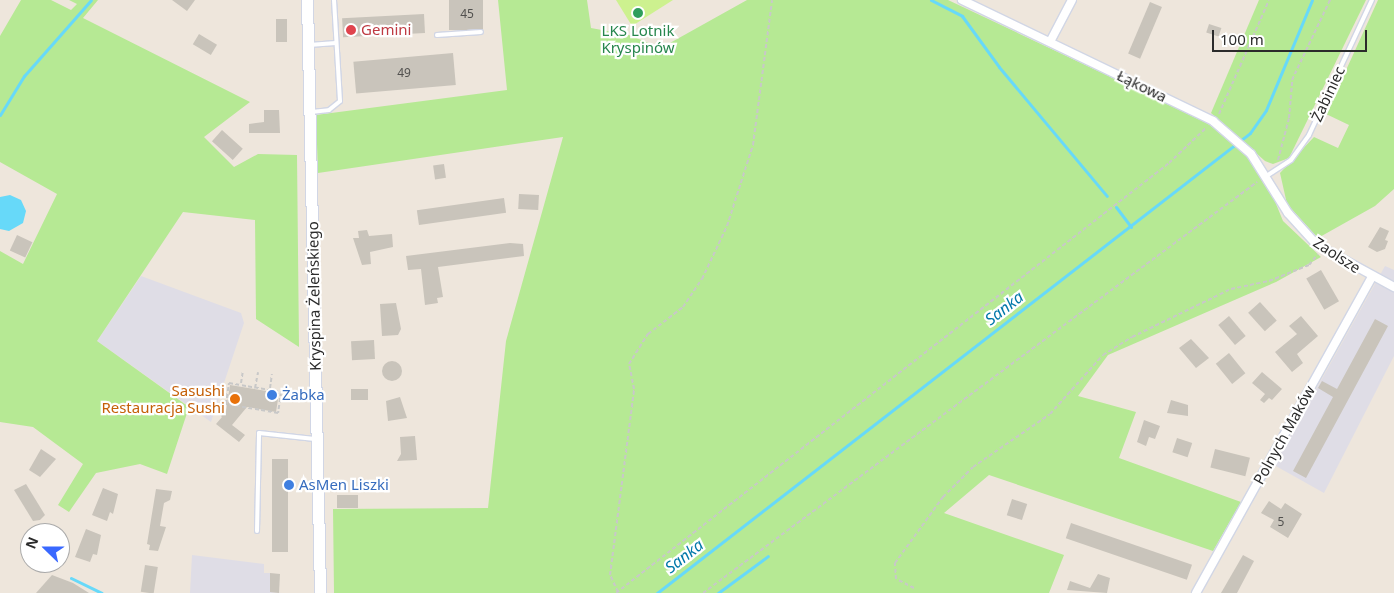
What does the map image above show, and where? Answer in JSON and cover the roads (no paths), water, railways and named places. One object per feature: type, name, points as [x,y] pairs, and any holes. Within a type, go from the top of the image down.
[{"type":"main road","name":"Kryspina Żeleńskiego","points":[[307,0],[311,112],[320,593]]},
{"type":"street","name":"Łąkowa","points":[[962,0],[1051,40],[1213,121],[1252,154],[1268,175],[1288,213]]},
{"type":"street","points":[[1051,40],[1072,0]]},
{"type":"street","name":"Zaolsze","points":[[1288,213],[1323,248],[1372,277],[1394,286]]},
{"type":"street","name":"Polnych Maków","points":[[1196,593],[1372,277]]},
{"type":"lane","points":[[311,112],[330,110],[340,101],[334,0]]},
{"type":"lane","name":"Żabiniec","points":[[1268,175],[1278,170],[1309,135],[1372,0]]},
{"type":"lane","points":[[437,35],[481,32]]},
{"type":"lane","points":[[309,44],[336,43]]},
{"type":"lane","points":[[257,531],[259,433],[317,439]]},
{"type":"water","points":[[10,195],[21,200],[26,211],[23,223],[9,231],[0,229],[0,197]]},
{"type":"waterway","points":[[0,115],[24,76],[91,0]]},
{"type":"waterway","points":[[931,0],[962,16],[999,67],[1107,196]]},
{"type":"waterway","name":"Sanka","points":[[657,593],[1250,133],[1266,110],[1312,0]]},
{"type":"waterway","points":[[1116,207],[1131,227]]},
{"type":"waterway","points":[[718,593],[768,556]]},
{"type":"waterway","points":[[71,578],[102,593]]},
{"type":"place","name":"LKS Lotnik Kryspinów","points":[[638,13]]},
{"type":"place","name":"Gemini","points":[[351,30]]},
{"type":"place","name":"Żabka","points":[[272,395]]},
{"type":"place","name":"Sasushi Restauracja Sushi","points":[[235,399]]},
{"type":"place","name":"AsMen Liszki","points":[[289,485]]}]
